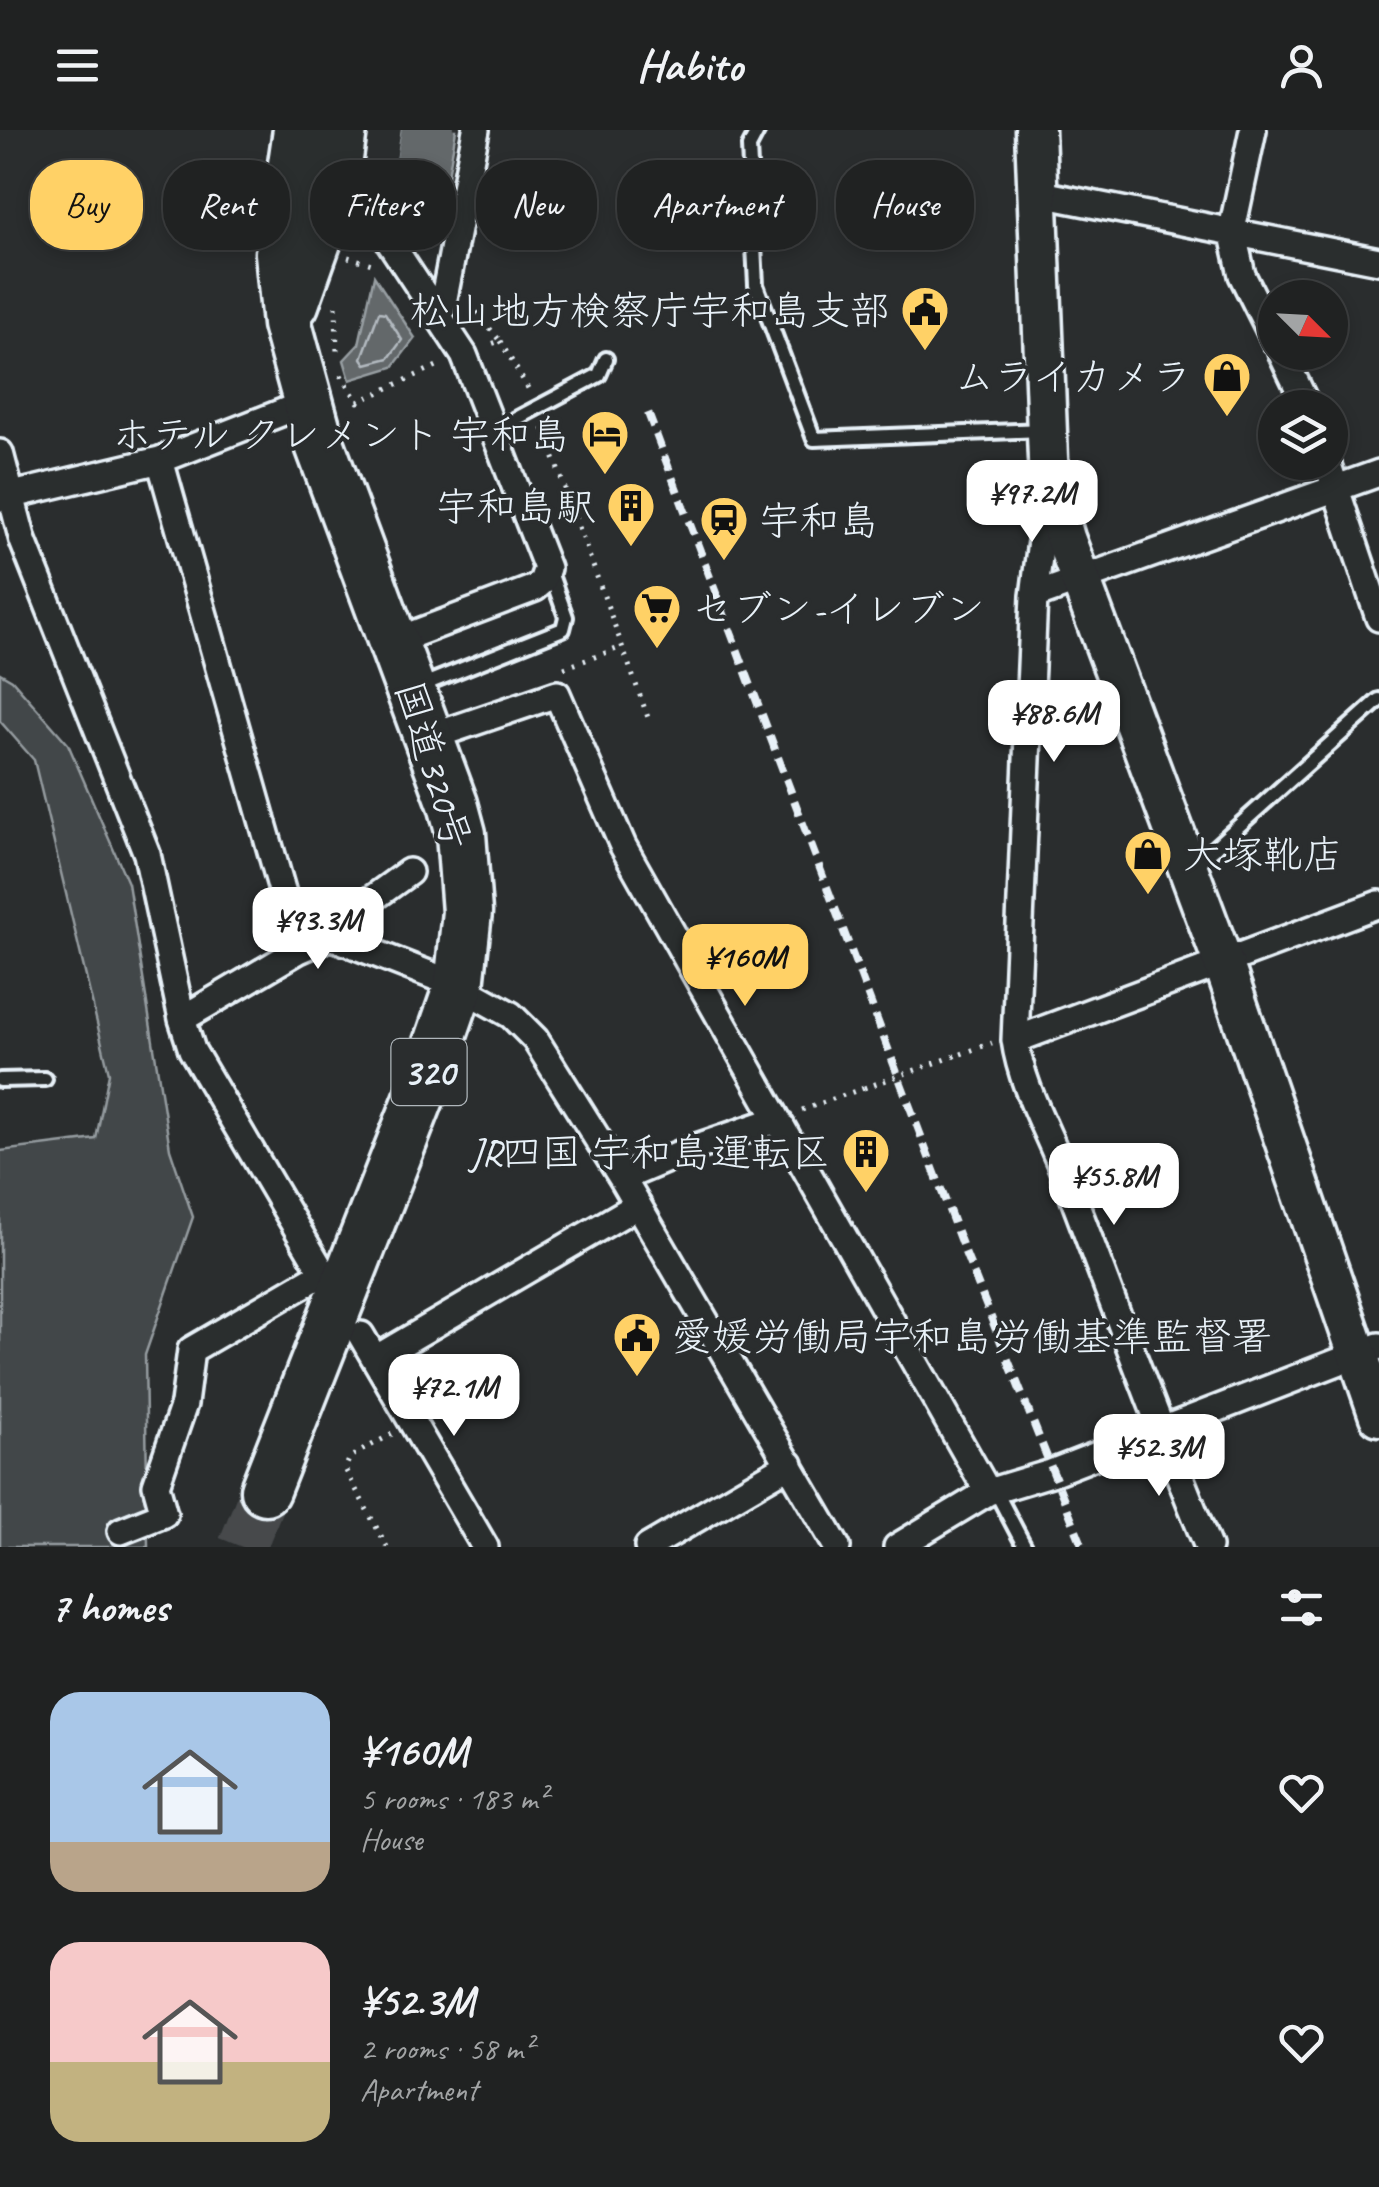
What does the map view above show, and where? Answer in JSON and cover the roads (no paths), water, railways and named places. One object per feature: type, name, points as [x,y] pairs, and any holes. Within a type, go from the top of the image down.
[{"type":"highway","name":"国道320号","points":[[298,130],[310,178]]},
{"type":"highway","name":"国道320号","points":[[326,160],[342,130]]},
{"type":"highway","name":"国道320号","points":[[265,1490],[427,1078],[459,986],[467,912],[457,819],[306,404],[287,324],[310,197]]},
{"type":"street","points":[[440,319],[476,130]]},
{"type":"street","points":[[1035,130],[1049,484],[1034,596],[1008,1040],[1062,1167],[1208,1547]]},
{"type":"street","points":[[1253,130],[1232,230],[1242,276],[1258,308]]},
{"type":"street","points":[[1036,194],[1379,260]]},
{"type":"street","points":[[395,250],[464,355],[546,560],[545,576],[535,588],[395,641]]},
{"type":"street","points":[[121,1531],[164,1514],[156,1485],[184,1404],[191,1350],[323,1273],[192,1050],[147,854],[23,542],[4,481],[160,460],[306,404]]},
{"type":"street","points":[[160,460],[299,950]]},
{"type":"street","points":[[1034,596],[1379,473]]},
{"type":"street","points":[[1333,480],[1379,618]]},
{"type":"street","points":[[1049,484],[1065,538],[1368,1350],[1379,1416]]},
{"type":"street","points":[[430,737],[557,694],[623,846],[991,1491]]},
{"type":"street","points":[[182,1018],[299,950],[331,936],[344,919],[410,872]]},
{"type":"street","points":[[1008,1040],[1379,904]]},
{"type":"street","points":[[331,936],[459,986],[510,1015],[535,1039],[638,1204],[837,1547]]},
{"type":"street","points":[[622,1178],[776,1120]]},
{"type":"street","points":[[375,1359],[638,1204]]},
{"type":"street","points":[[361,1335],[485,1547]]},
{"type":"street","points":[[897,1547],[991,1491],[1052,1473],[1368,1350]]},
{"type":"street","points":[[648,1547],[790,1464]]},
{"type":"lane","points":[[758,130],[749,147],[756,284],[814,439],[1047,430]]},
{"type":"lane","points":[[495,430],[600,375],[606,359]]},
{"type":"lane","points":[[412,689],[563,630],[566,617],[546,560]]},
{"type":"lane","points":[[1188,863],[1203,858],[1379,700]]},
{"type":"lane","points":[[0,1080],[44,1079]]},
{"type":"lane","points":[[991,1491],[1025,1547]]},
{"type":"water","points":[[402,130],[456,130],[451,160],[397,160]]},
{"type":"water","points":[[374,276],[415,338],[393,367],[350,380],[344,360],[359,344]]},
{"type":"waterway","points":[[423,160],[428,130]]},
{"type":"tunnel","points":[[242,1547],[265,1490]]},
{"type":"railway","points":[[648,413],[964,1250],[1083,1547]]},
{"type":"place","name":"松山地方検察庁宇和島支部","points":[[925,352]]},
{"type":"place","name":"ムライカメラ","points":[[1227,418]]},
{"type":"place","name":"ホテル クレメント 宇和島","points":[[605,476]]},
{"type":"place","name":"宇和島駅","points":[[631,548]]},
{"type":"place","name":"宇和島","points":[[724,562]]},
{"type":"place","name":"セブン-イレブン","points":[[657,650]]},
{"type":"place","name":"大塚靴店","points":[[1148,896]]},
{"type":"place","name":"JR四国 宇和島運転区","points":[[866,1194]]},
{"type":"place","name":"愛媛労働局宇和島労働基準監督署","points":[[637,1378]]}]
